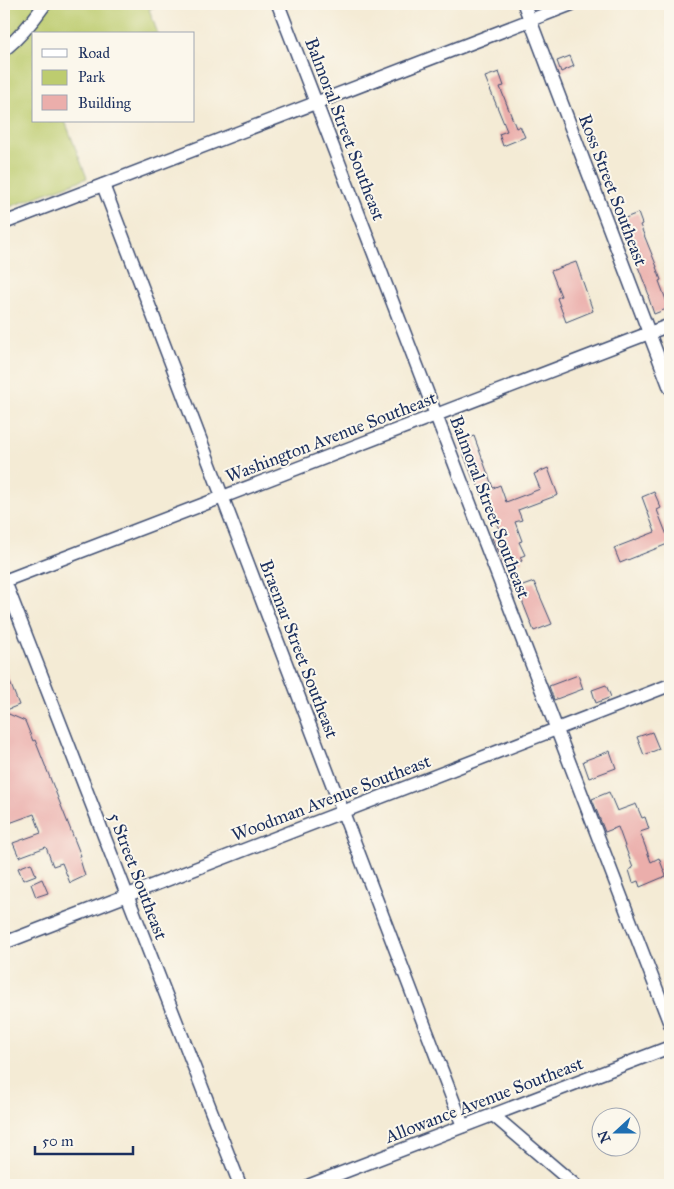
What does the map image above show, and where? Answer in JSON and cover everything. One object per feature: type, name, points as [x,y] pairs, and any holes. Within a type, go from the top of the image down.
[{"type":"street","points":[[4,50],[34,20],[45,4]]},
{"type":"street","name":"Balmoral Street Southeast","points":[[278,4],[670,1024]]},
{"type":"street","name":"Ross Street Southeast","points":[[524,4],[670,388]]},
{"type":"street","points":[[4,223],[572,4]]},
{"type":"street","name":"Braemar Street Southeast","points":[[103,185],[463,1126]]},
{"type":"street","name":"Washington Avenue Southeast","points":[[4,580],[670,325]]},
{"type":"street","name":"5 Street Southeast","points":[[4,580],[240,1185]]},
{"type":"street","name":"Woodman Avenue Southeast","points":[[4,943],[670,685]]},
{"type":"street","name":"Allowance Avenue Southeast","points":[[310,1185],[325,1182],[463,1126],[670,1047]]},
{"type":"street","points":[[493,1115],[574,1185]]},
{"type":"green space","points":[[4,4],[162,4],[149,9],[157,32],[32,32],[32,122],[65,122],[87,178],[4,209]]},
{"type":"building","points":[[570,56],[574,66],[561,72],[557,61]]},
{"type":"building","points":[[499,72],[504,86],[500,87],[516,128],[520,126],[525,137],[503,146],[499,134],[507,131],[485,77]]},
{"type":"building","points":[[638,213],[642,224],[640,225],[657,267],[661,280],[659,281],[669,308],[654,314],[649,295],[620,220]]},
{"type":"building","points":[[576,262],[593,311],[566,322],[557,298],[561,296],[551,271]]},
{"type":"building","points":[[474,436],[493,488],[500,485],[506,502],[540,489],[534,474],[548,468],[558,495],[518,510],[522,520],[515,522],[522,541],[519,542],[525,555],[520,557],[522,561],[505,567],[492,538],[501,534],[489,505],[486,506],[476,480],[474,481],[459,442]]},
{"type":"building","points":[[654,492],[661,508],[657,510],[670,543],[620,563],[614,548],[655,532],[642,497]]},
{"type":"building","points":[[534,582],[552,624],[534,631],[517,588]]},
{"type":"building","points":[[4,667],[19,705],[4,711]]},
{"type":"building","points":[[578,675],[583,689],[554,700],[549,686]]},
{"type":"building","points":[[606,685],[611,697],[596,703],[592,690]]},
{"type":"building","points":[[4,712],[25,721],[33,741],[35,740],[81,856],[79,856],[85,876],[70,883],[62,863],[53,866],[46,847],[19,857],[13,843],[41,833],[34,814],[4,825]]},
{"type":"building","points":[[652,732],[659,749],[644,755],[637,737]]},
{"type":"building","points":[[610,751],[616,768],[589,778],[583,761]]},
{"type":"building","points":[[609,792],[617,811],[636,804],[642,818],[645,817],[649,829],[640,832],[651,862],[659,858],[666,876],[640,887],[638,881],[633,883],[629,870],[633,868],[618,827],[605,832],[592,799]]},
{"type":"building","points":[[31,863],[36,875],[23,880],[18,868]]},
{"type":"building","points":[[42,879],[48,893],[36,897],[31,884]]}]
